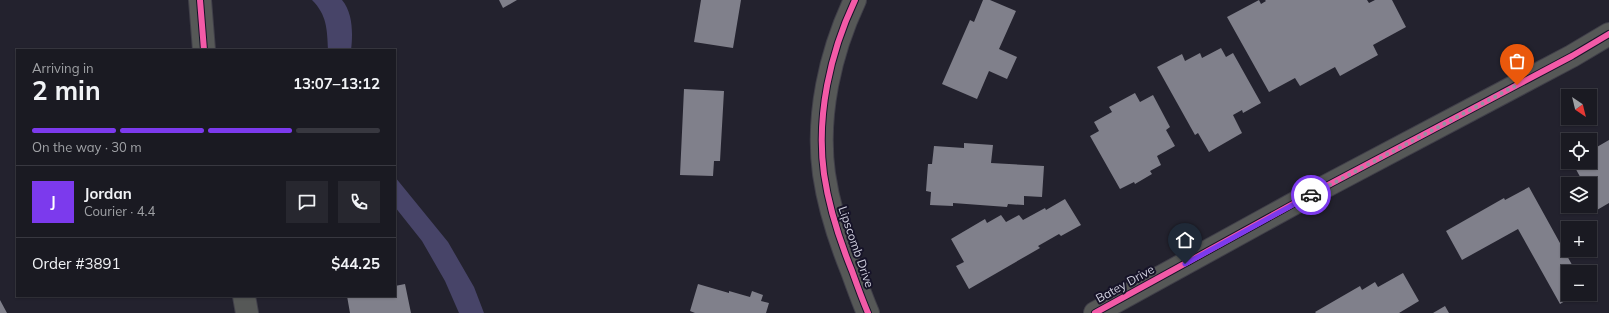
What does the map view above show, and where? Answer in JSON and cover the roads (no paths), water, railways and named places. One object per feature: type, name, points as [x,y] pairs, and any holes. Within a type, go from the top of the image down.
[{"type":"street","points":[[200,0],[204,49]]},
{"type":"street","name":"Lipscomb Drive","points":[[854,0],[835,51],[830,72],[823,118],[822,151],[828,195],[836,230],[868,313]]},
{"type":"street","name":"Batey Drive","points":[[1095,313],[1315,192],[1572,56],[1609,34]]},
{"type":"street","points":[[244,297],[248,313]]}]
